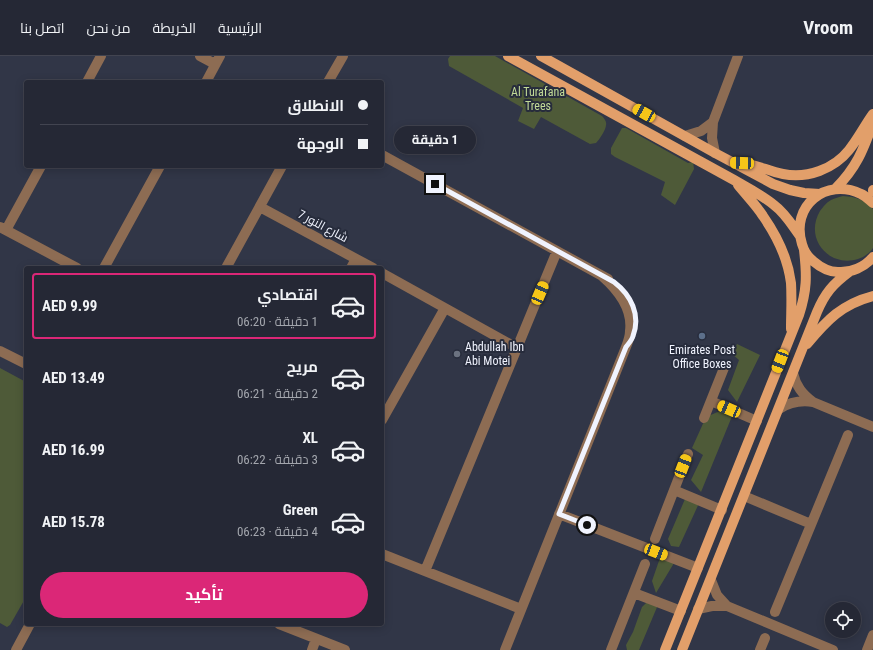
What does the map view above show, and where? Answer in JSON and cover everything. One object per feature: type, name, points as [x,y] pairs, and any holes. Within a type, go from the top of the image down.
[{"type":"main road","points":[[508,56],[762,196],[774,204],[785,215],[800,236]]},
{"type":"main road","points":[[541,56],[773,184],[804,193],[820,194]]},
{"type":"main road","points":[[733,163],[750,164],[784,175],[798,175],[819,171],[838,160],[849,150],[873,114]]},
{"type":"main road","points":[[836,188],[849,173],[860,156],[873,123]]},
{"type":"main road","points":[[734,180],[762,214],[781,247],[787,264],[790,282],[792,301],[791,335]]},
{"type":"main road","points":[[665,650],[722,510],[804,300],[806,268],[804,250],[800,236],[800,224],[803,212],[810,201],[828,190],[836,188],[850,189],[863,194],[873,203]]},
{"type":"main road","points":[[804,250],[810,259],[818,266],[838,272],[849,272]]},
{"type":"main road","points":[[682,650],[822,300],[839,280],[849,272],[860,268],[873,257]]},
{"type":"main road","points":[[860,268],[873,269]]},
{"type":"main road","points":[[802,350],[822,326],[839,311],[857,301],[873,296]]},
{"type":"main road","points":[[708,543],[712,543],[715,546],[710,580]]},
{"type":"street","points":[[87,80],[101,56]]},
{"type":"street","points":[[200,56],[218,60],[207,80]]},
{"type":"street","points":[[329,80],[343,56]]},
{"type":"street","points":[[715,153],[712,138],[713,122],[738,56]]},
{"type":"street","points":[[686,136],[700,131],[713,122]]},
{"type":"street","points":[[384,156],[614,282],[627,294],[635,311],[636,320],[632,338],[626,347],[505,650]]},
{"type":"street","points":[[40,168],[3,228],[73,266]]},
{"type":"street","points":[[105,266],[159,168]]},
{"type":"street","points":[[227,266],[281,168]]},
{"type":"street","name":"شارع النور 7","points":[[260,207],[369,266]]},
{"type":"street","points":[[425,571],[557,251]]},
{"type":"street","points":[[351,266],[356,259]]},
{"type":"street","points":[[384,274],[517,348]]},
{"type":"street","points":[[384,416],[445,308]]},
{"type":"street","points":[[0,351],[24,363]]},
{"type":"street","points":[[704,418],[724,368]]},
{"type":"street","points":[[793,373],[798,386],[807,398],[813,402],[873,427]]},
{"type":"street","points":[[711,401],[757,420]]},
{"type":"street","points":[[779,409],[792,402],[813,402]]},
{"type":"street","points":[[775,612],[848,435]]},
{"type":"street","points":[[655,539],[688,454]]},
{"type":"street","points":[[674,490],[722,510]]},
{"type":"street","points":[[744,496],[811,524]]},
{"type":"street","points":[[559,514],[698,568]]},
{"type":"street","points":[[384,555],[522,609]]},
{"type":"street","points":[[611,650],[645,564]]},
{"type":"street","points":[[710,580],[717,595],[727,606],[833,650]]},
{"type":"street","points":[[634,593],[680,611]]},
{"type":"street","points":[[698,609],[712,606],[727,606]]},
{"type":"street","points":[[16,650],[29,626]]},
{"type":"street","points":[[284,626],[345,650]]},
{"type":"street","points":[[867,650],[873,635]]},
{"type":"street","points":[[760,650],[765,638]]},
{"type":"street","points":[[312,650],[316,639]]},
{"type":"green space","name":"Al Turafana Trees","points":[[450,56],[495,56],[602,116],[606,123],[604,132],[596,143],[590,144],[541,117],[534,129],[518,121],[523,108],[449,66],[448,59]]},
{"type":"green space","points":[[622,128],[626,128],[688,163],[693,162],[694,169],[675,205],[661,195],[665,182],[611,154],[611,148]]},
{"type":"green space","points":[[843,196],[860,199],[873,209],[873,248],[867,255],[858,259],[847,261],[837,259],[829,255],[817,240],[815,231],[816,221],[820,211],[830,201]]},
{"type":"green space","points":[[737,344],[760,355],[737,402],[728,390],[739,360],[732,354]]},
{"type":"green space","points":[[0,368],[24,381],[24,600],[10,625],[7,627],[0,623]]},
{"type":"green space","points":[[735,409],[701,492],[691,480],[703,455],[692,448],[706,417],[720,411]]},
{"type":"green space","points":[[685,499],[700,501],[679,547],[671,546],[668,539]]},
{"type":"green space","points":[[661,555],[677,558],[656,593],[652,581]]},
{"type":"green space","points":[[649,600],[660,600],[639,650],[627,650],[626,645],[633,632],[642,607]]},
{"type":"place","name":"Emirates Post Office Boxes","points":[[702,336]]},
{"type":"place","name":"Abdullah Ibn Abi Motei","points":[[457,354]]},
{"type":"route","points":[[435,184],[614,282],[621,287],[632,302],[636,320],[632,338],[626,347],[559,514],[587,525]]}]
